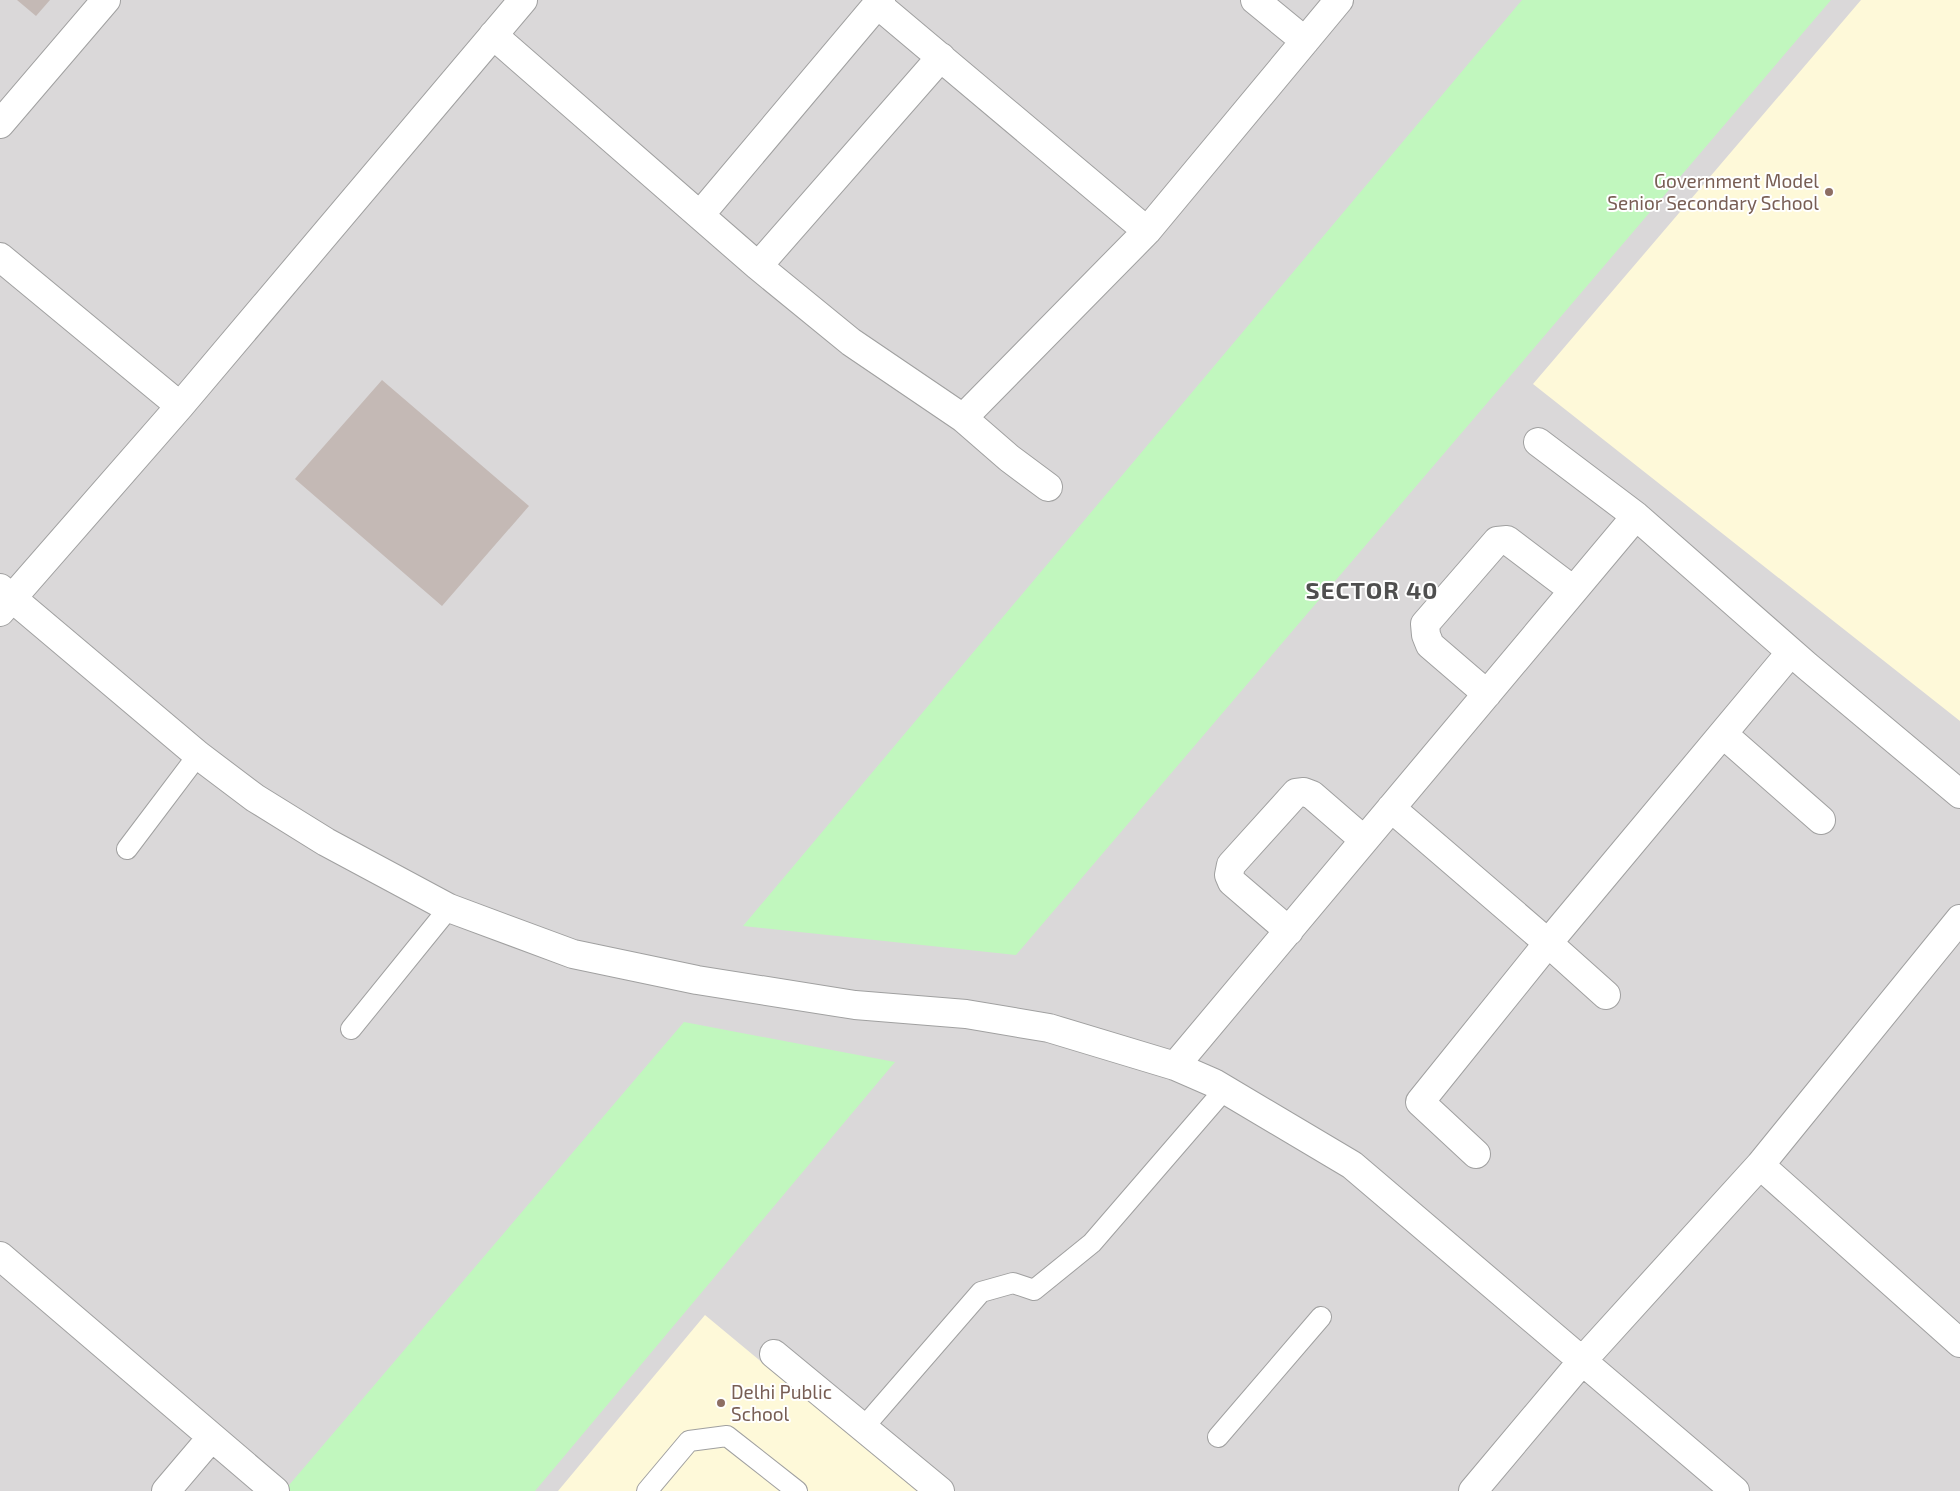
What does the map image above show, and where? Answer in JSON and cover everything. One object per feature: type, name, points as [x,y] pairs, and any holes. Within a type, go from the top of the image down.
[{"type":"street","points":[[0,124],[106,0]]},
{"type":"street","points":[[523,0],[180,406],[4,599],[254,798],[318,837],[449,908],[573,954],[697,980],[855,1005],[966,1014],[1049,1028],[1175,1066],[1225,1089],[1352,1165],[1735,1491]]},
{"type":"street","points":[[1255,0],[1305,41]]},
{"type":"street","points":[[963,418],[1147,231],[1339,0]]},
{"type":"street","points":[[700,215],[879,2],[941,58],[1147,231]]},
{"type":"street","points":[[493,35],[758,266],[851,342],[963,418],[1009,458],[1048,487]]},
{"type":"street","points":[[758,266],[941,58]]},
{"type":"street","points":[[0,257],[180,406]]},
{"type":"street","points":[[1538,442],[1636,516],[1791,652],[1960,794]]},
{"type":"street","points":[[1175,1066],[1636,516]]},
{"type":"street","points":[[1487,694],[1430,645],[1426,635],[1425,624],[1497,540],[1507,540],[1574,590]]},
{"type":"street","points":[[1476,1154],[1420,1102],[1548,943],[1791,652]]},
{"type":"street","points":[[1723,734],[1821,820]]},
{"type":"street","points":[[1289,931],[1232,882],[1229,875],[1232,865],[1296,793],[1304,792],[1312,795],[1364,840]]},
{"type":"street","points":[[1391,808],[1606,995]]},
{"type":"street","points":[[1473,1491],[1583,1360],[1760,1165],[1960,919]]},
{"type":"street","points":[[1760,1165],[1960,1343]]},
{"type":"street","points":[[0,1256],[275,1491]]},
{"type":"street","points":[[774,1354],[940,1491]]},
{"type":"street","points":[[166,1491],[211,1438]]},
{"type":"lane","points":[[127,849],[198,755]]},
{"type":"lane","points":[[351,1029],[449,908]]},
{"type":"lane","points":[[863,1428],[981,1292],[1013,1284],[1034,1290],[1092,1243],[1225,1089]]},
{"type":"lane","points":[[1218,1438],[1321,1317]]},
{"type":"lane","points":[[648,1491],[689,1441],[727,1436],[797,1491]]},
{"type":"shaded area","points":[[0,0],[1960,0],[1960,1491],[0,1491]]},
{"type":"shaded area","name":"Government Model Senior Secondary School","points":[[1861,0],[1960,0],[1960,721],[1533,384]]},
{"type":"shaded area","name":"Delhi Public School","points":[[705,1315],[917,1491],[558,1491]]},
{"type":"green space","points":[[1522,0],[1831,0],[1016,955],[743,926]]},
{"type":"green space","points":[[684,1022],[895,1062],[535,1491],[284,1491]]},
{"type":"building","points":[[17,0],[50,0],[36,16]]},
{"type":"building","points":[[382,380],[529,506],[442,606],[295,479]]},
{"type":"place","name":"Government Model Senior Secondary School","points":[[1829,192]]},
{"type":"place","name":"Delhi Public School","points":[[721,1403]]},
{"type":"district","name":"SECTOR 40","points":[[1372,591]]}]
